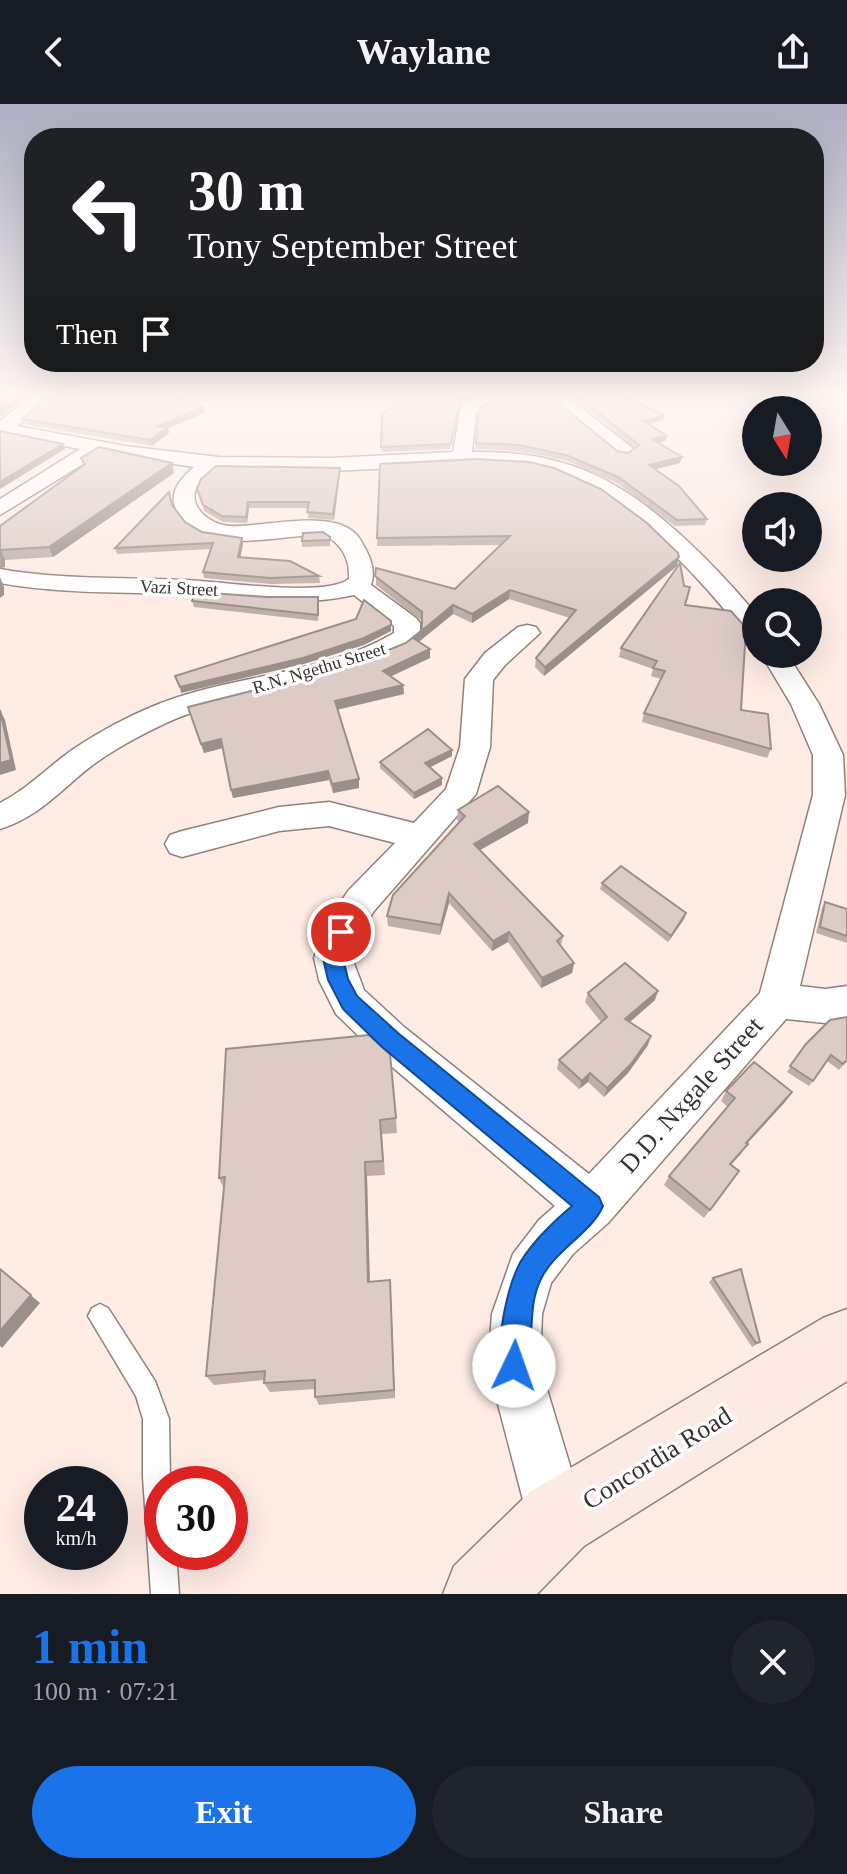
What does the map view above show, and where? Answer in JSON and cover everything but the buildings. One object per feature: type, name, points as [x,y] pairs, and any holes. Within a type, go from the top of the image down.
[{"type":"street","points":[[0,508],[68,466]]},
{"type":"street","points":[[208,466],[187,485],[184,493],[186,507],[202,527],[225,533],[334,529],[349,538],[356,551],[362,574],[358,587]]},
{"type":"street","points":[[547,466],[585,477],[670,534],[742,614]]},
{"type":"street","name":"Vazi Street","points":[[0,576],[44,583],[191,587],[271,594],[332,592],[358,587]]},
{"type":"street","name":"R.N. Ngethu Street","points":[[0,817],[35,799],[76,762],[157,715],[184,705],[311,674],[384,650],[407,636],[407,623],[358,587]]},
{"type":"street","points":[[527,633],[485,669],[479,679],[475,747],[460,794],[361,901],[341,932],[333,958],[338,980],[350,1002],[390,1040],[591,1206]]},
{"type":"street","name":"D.D. Nxgale Street","points":[[557,1519],[514,1366],[517,1314],[530,1271],[556,1237],[591,1206],[777,1001],[838,755],[783,668]]},
{"type":"street","points":[[182,844],[279,819],[329,814],[421,837]]},
{"type":"street","points":[[777,1001],[825,1006],[847,1003]]},
{"type":"street","name":"Concordia Road","points":[[482,1594],[557,1519],[847,1342]]},
{"type":"lane","points":[[100,1316],[146,1390],[156,1419],[156,1477],[165,1594]]},
{"type":"route","points":[[341,932],[333,958],[338,980],[350,1002],[390,1040],[591,1206],[556,1237],[530,1271],[517,1314],[514,1366]]}]
